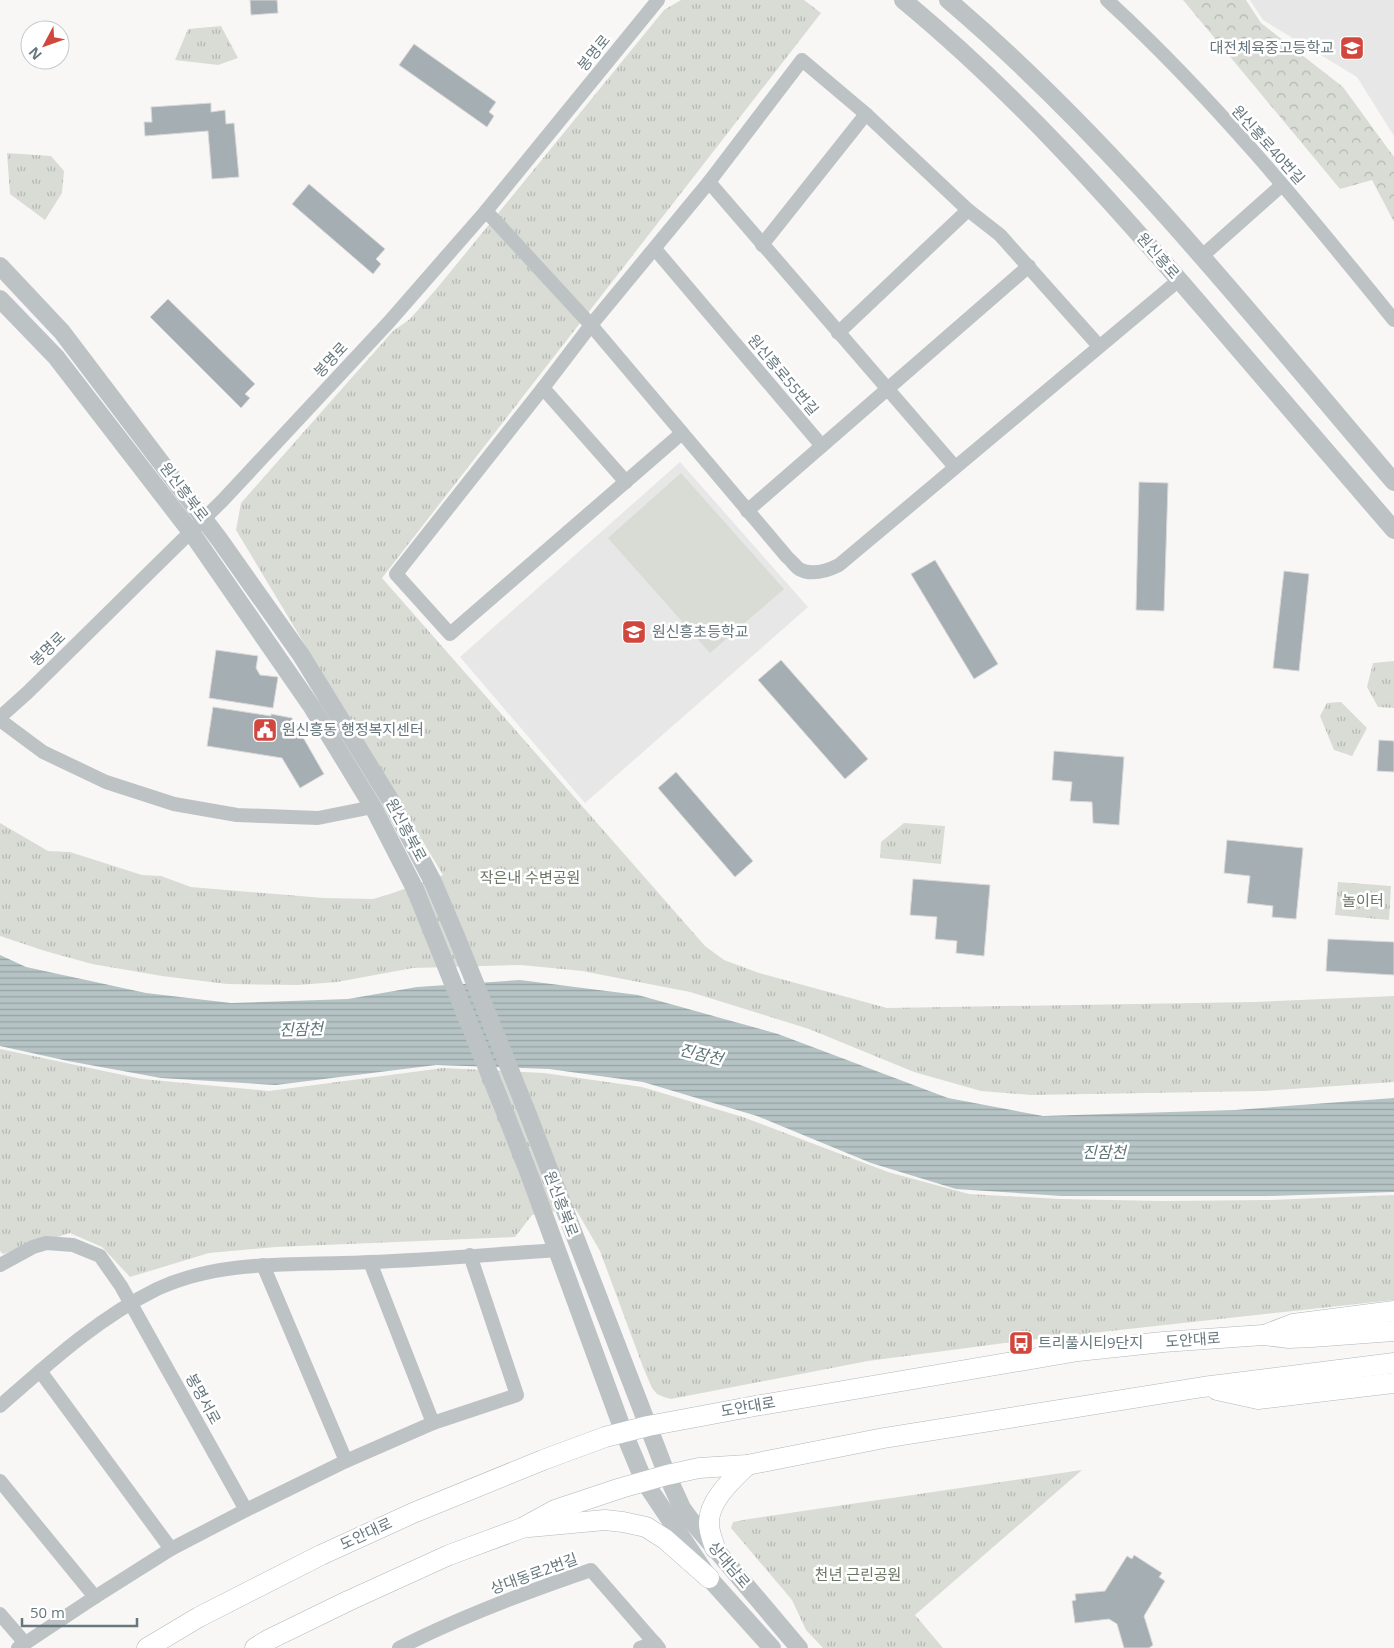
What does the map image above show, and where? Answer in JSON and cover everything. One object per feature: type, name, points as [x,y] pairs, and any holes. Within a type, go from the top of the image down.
[{"type":"main road","points":[[1263,1335],[1293,1324],[1394,1312]]},
{"type":"main road","name":"도안대로","points":[[147,1648],[199,1617],[321,1555],[413,1513],[543,1460],[605,1438],[648,1426],[728,1410],[1078,1351],[1163,1342],[1263,1335],[1304,1338],[1394,1331]]},
{"type":"main road","points":[[255,1648],[348,1601],[440,1559],[522,1528],[555,1510],[667,1475],[699,1468],[747,1465],[884,1438],[1203,1387],[1394,1363]]},
{"type":"main road","points":[[1203,1387],[1258,1399],[1394,1383]]},
{"type":"main road","points":[[715,1548],[709,1524],[712,1508],[726,1488],[747,1465]]},
{"type":"main road","points":[[522,1528],[605,1520],[646,1527],[665,1539],[709,1578]]},
{"type":"street","name":"봉명로","points":[[373,807],[318,818],[237,815],[174,804],[106,782],[43,752],[0,719],[204,519],[389,322],[486,211],[658,0]]},
{"type":"street","name":"원신흥로","points":[[903,0],[943,33],[1061,148],[1179,280],[1394,530]]},
{"type":"street","points":[[948,0],[1074,118],[1139,185],[1394,482]]},
{"type":"street","name":"원신흥로40번길","points":[[1107,0],[1153,42],[1282,185],[1394,320]]},
{"type":"street","points":[[682,433],[450,634],[396,574],[591,325],[709,182],[802,60],[866,114],[968,210],[1000,234],[1100,346]]},
{"type":"street","points":[[762,245],[866,114]]},
{"type":"street","points":[[709,182],[955,467]]},
{"type":"street","points":[[1201,258],[1282,185]]},
{"type":"street","points":[[838,333],[968,210]]},
{"type":"street","points":[[486,211],[591,325],[748,511],[800,569],[814,573],[827,571],[839,565],[1179,280]]},
{"type":"street","name":"원신흥로55번길","points":[[655,249],[822,446]]},
{"type":"street","name":"원신흥북로","points":[[0,266],[62,332],[204,519],[301,655],[389,798],[433,882],[456,936],[527,1112],[667,1475]]},
{"type":"street","points":[[748,511],[1029,266]]},
{"type":"street","name":"원신흥북로","points":[[0,299],[56,357],[191,532],[312,708],[373,807],[415,889],[506,1115],[558,1250],[624,1433],[644,1481]]},
{"type":"street","points":[[543,388],[626,482]]},
{"type":"street","name":"봉명서로","points":[[0,1265],[18,1254],[46,1243],[73,1246],[100,1256],[109,1267],[131,1304],[246,1510]]},
{"type":"street","points":[[0,1406],[87,1332],[159,1289],[197,1276],[234,1268],[263,1265],[370,1262],[558,1250]]},
{"type":"street","points":[[0,1614],[22,1645],[171,1549],[246,1510],[346,1461],[432,1424],[517,1396],[470,1255]]},
{"type":"street","points":[[370,1262],[432,1424]]},
{"type":"street","points":[[263,1265],[346,1461]]},
{"type":"street","points":[[40,1371],[171,1549]]},
{"type":"street","name":"상대남로","points":[[667,1475],[682,1508],[799,1648]]},
{"type":"street","points":[[0,1481],[95,1597]]},
{"type":"street","name":"상대남로","points":[[644,1481],[709,1578],[772,1648]]},
{"type":"street","name":"상대동로2번길","points":[[398,1648],[500,1604],[592,1570],[657,1645]]},
{"type":"street","name":"상대동로2번길","points":[[640,1648],[657,1645]]},
{"type":"shaded area","name":"대전체육중고등학교","points":[[1250,0],[1394,0],[1394,136],[1357,77],[1263,20]]},
{"type":"shaded area","name":"원신흥초등학교","points":[[680,462],[808,607],[585,803],[460,657]]},
{"type":"green space","name":"작은내 수변공원","points":[[681,0],[804,0],[821,13],[382,578],[705,946],[724,960],[759,973],[887,1008],[1254,1002],[1394,996],[1394,1082],[1264,1091],[1031,1095],[981,1091],[914,1072],[809,1029],[690,992],[582,971],[521,965],[413,968],[337,982],[298,985],[227,984],[162,976],[92,964],[0,936],[0,823],[48,851],[70,852],[142,875],[161,876],[191,887],[324,898],[373,899],[443,875],[236,530],[241,503],[393,331],[410,319],[438,287],[664,10]]},
{"type":"green space","points":[[1183,0],[1246,0],[1261,23],[1343,87],[1394,157],[1394,222],[1372,180],[1340,189]]},
{"type":"green space","points":[[221,26],[238,58],[218,65],[175,60],[188,29]]},
{"type":"green space","points":[[7,153],[51,156],[64,171],[62,193],[45,220],[10,194]]},
{"type":"green space","points":[[681,473],[784,589],[710,653],[608,538]]},
{"type":"green space","points":[[1394,661],[1394,708],[1378,707],[1367,687],[1373,663]]},
{"type":"green space","points":[[1341,702],[1367,728],[1352,756],[1334,750],[1320,716],[1327,703]]},
{"type":"green space","points":[[904,823],[945,826],[941,864],[880,858],[881,842]]},
{"type":"green space","name":"놀이터","points":[[1338,882],[1391,886],[1389,920],[1335,915]]},
{"type":"green space","points":[[0,1049],[142,1079],[269,1091],[443,1068],[544,1073],[642,1087],[743,1117],[888,1172],[969,1194],[1061,1199],[1162,1201],[1270,1200],[1394,1195],[1394,1300],[1019,1341],[868,1361],[671,1399],[657,1394],[652,1388],[600,1251],[575,1208],[532,1215],[515,1237],[276,1247],[209,1253],[130,1277],[102,1247],[70,1233],[3,1254],[0,1251]]},
{"type":"green space","name":"천년 근린공원","points":[[1082,1470],[915,1615],[943,1648],[823,1648],[806,1630],[792,1600],[731,1528],[733,1522],[749,1519]]},
{"type":"water","name":"진잠천","points":[[0,955],[26,967],[146,993],[231,1003],[348,999],[417,987],[520,980],[638,995],[778,1034],[948,1098],[1043,1116],[1235,1110],[1394,1098],[1394,1192],[1268,1196],[1062,1196],[956,1189],[871,1163],[757,1116],[643,1082],[549,1069],[436,1065],[276,1085],[161,1078],[0,1046]]},
{"type":"building","points":[[250,0],[277,0],[278,13],[251,15]]},
{"type":"building","points":[[414,44],[496,102],[489,112],[494,116],[487,127],[399,65]]},
{"type":"building","points":[[211,103],[211,112],[225,110],[226,124],[234,123],[239,177],[212,179],[208,131],[145,136],[144,122],[152,122],[151,107]]},
{"type":"building","points":[[309,184],[385,249],[376,259],[381,264],[373,274],[292,204]]},
{"type":"building","points":[[168,299],[255,384],[245,394],[250,398],[241,408],[150,317]]},
{"type":"building","points":[[1139,482],[1168,483],[1164,611],[1136,610]]},
{"type":"building","points":[[935,560],[998,664],[974,679],[911,574]]},
{"type":"building","points":[[1284,571],[1309,574],[1299,671],[1273,668]]},
{"type":"building","points":[[216,650],[258,656],[256,668],[260,675],[278,677],[273,708],[209,698]]},
{"type":"building","points":[[781,660],[868,759],[845,779],[758,680]]},
{"type":"building","points":[[213,707],[292,718],[324,774],[300,788],[282,758],[207,746]]},
{"type":"building","points":[[1379,740],[1394,741],[1394,772],[1377,771]]},
{"type":"building","points":[[1054,751],[1124,757],[1119,825],[1093,823],[1092,802],[1070,801],[1072,782],[1052,780]]},
{"type":"building","points":[[676,772],[753,861],[735,877],[658,788]]},
{"type":"building","points":[[1227,840],[1303,848],[1296,919],[1272,917],[1273,906],[1247,903],[1250,876],[1224,873]]},
{"type":"building","points":[[913,879],[990,885],[984,956],[956,953],[957,941],[935,939],[937,917],[910,915]]},
{"type":"building","points":[[1328,939],[1394,942],[1394,975],[1326,971]]},
{"type":"building","points":[[1134,1555],[1162,1573],[1159,1577],[1165,1581],[1144,1616],[1153,1645],[1149,1648],[1124,1648],[1117,1624],[1109,1619],[1075,1623],[1072,1601],[1076,1600],[1075,1594],[1105,1591],[1127,1556],[1132,1559]]},
{"type":"place","name":"대전체육중고등학교","points":[[1352,48]]},
{"type":"place","name":"원신흥초등학교","points":[[634,632]]},
{"type":"place","name":"원신흥동 행정복지센터","points":[[265,730]]},
{"type":"place","name":"트리풀시티9단지","points":[[1021,1343]]}]
